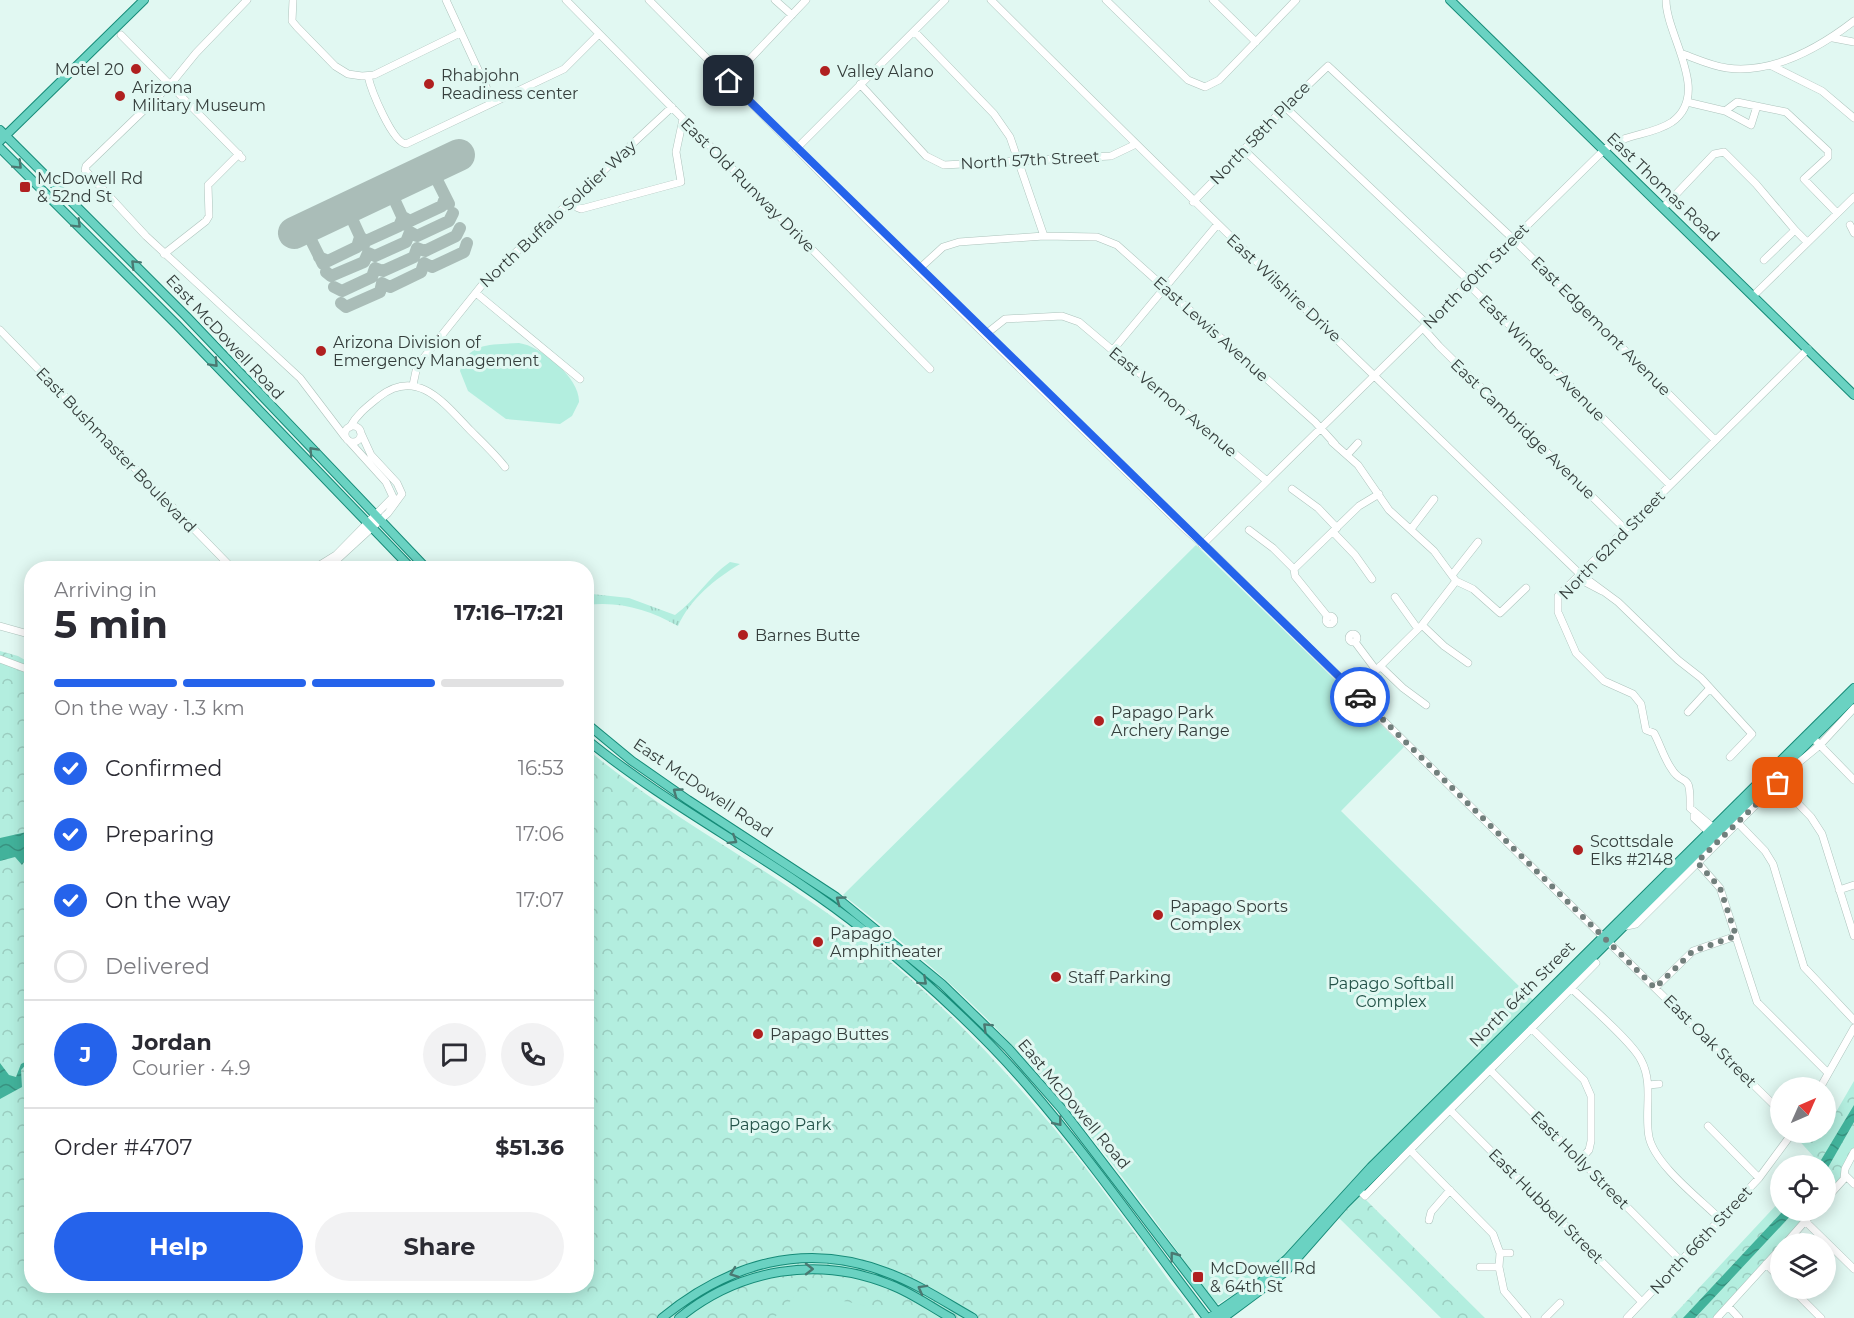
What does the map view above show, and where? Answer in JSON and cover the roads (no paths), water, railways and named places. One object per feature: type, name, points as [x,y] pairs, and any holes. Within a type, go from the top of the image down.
[{"type":"main road","points":[[2,136],[144,0]]},
{"type":"main road","name":"East Thomas Road","points":[[1450,0],[1854,395]]},
{"type":"main road","name":"East McDowell Road","points":[[2,136],[178,308],[419,561]]},
{"type":"main road","name":"East McDowell Road","points":[[0,148],[177,325],[404,561]]},
{"type":"main road","name":"North 64th Street","points":[[1810,736],[1854,688]]},
{"type":"main road","name":"North 64th Street","points":[[1304,1248],[1344,1194],[1810,736],[1854,697]]},
{"type":"main road","name":"East McDowell Road","points":[[594,730],[630,759],[688,800],[836,897],[942,984],[1021,1061],[1073,1121],[1220,1316]]},
{"type":"main road","points":[[594,735],[624,759],[630,759]]},
{"type":"main road","name":"East McDowell Road","points":[[594,745],[676,804],[822,899],[866,933],[938,995],[995,1049],[1055,1118],[1208,1318]]},
{"type":"main road","name":"North 64th Street","points":[[1604,938],[1621,927],[1713,831]]},
{"type":"main road","name":"North 64th Street","points":[[1208,1318],[1220,1316],[1272,1283],[1481,1061]]},
{"type":"main road","points":[[662,1318],[697,1292],[726,1276],[764,1263],[806,1258],[839,1260],[880,1270],[910,1282],[973,1318]]},
{"type":"main road","points":[[679,1318],[709,1297],[737,1283],[774,1272],[813,1269],[849,1272],[891,1285],[951,1318]]},
{"type":"street","points":[[247,0],[196,53],[170,85],[86,166],[88,176],[164,254],[300,378],[333,423],[393,494],[391,502],[377,519],[335,561]]},
{"type":"street","points":[[293,0],[292,21],[335,66],[348,74],[368,76],[460,33]]},
{"type":"street","points":[[446,0],[493,102]]},
{"type":"street","name":"East Old Runway Drive","points":[[566,0],[930,369]]},
{"type":"street","name":"East Oak Street","points":[[649,0],[919,269],[1770,1101]]},
{"type":"street","points":[[775,0],[792,15]]},
{"type":"street","points":[[729,81],[806,0]]},
{"type":"street","points":[[796,148],[945,0]]},
{"type":"street","name":"East Wilshire Drive","points":[[991,0],[1134,145],[1376,375],[1580,574],[1583,581],[1618,602],[1710,688],[1752,734],[1730,757]]},
{"type":"street","points":[[1106,0],[1188,80],[1205,87],[1219,80],[1296,0]]},
{"type":"street","points":[[1213,0],[1256,42]]},
{"type":"street","points":[[1666,0],[1669,24],[1683,54],[1688,92],[1687,102],[1725,111],[1751,125],[1757,106]]},
{"type":"street","points":[[1683,54],[1728,68],[1772,66],[1833,38],[1854,21]]},
{"type":"street","points":[[914,31],[994,114],[1010,137],[1044,237],[959,242],[943,247],[919,269]]},
{"type":"street","points":[[368,76],[396,139],[406,144],[564,69],[599,34]]},
{"type":"street","points":[[121,36],[240,156],[208,184],[208,218],[164,254]]},
{"type":"street","points":[[1833,38],[1854,42]]},
{"type":"street","name":"North 58th Place","points":[[1193,202],[1243,149],[1328,66]]},
{"type":"street","name":"East Edgemont Avenue","points":[[1328,66],[1513,239],[1715,440]]},
{"type":"street","points":[[1772,66],[1822,92],[1854,118]]},
{"type":"street","name":"North 57th Street","points":[[860,84],[926,156],[944,165],[1111,156],[1134,145]]},
{"type":"street","name":"North 60th Street","points":[[1202,545],[1604,150],[1622,139],[1672,122],[1687,102]]},
{"type":"street","points":[[1725,111],[1737,102],[1789,114],[1828,151],[1828,157],[1804,179],[1837,213]]},
{"type":"street","name":"North Buffalo Soldier Way","points":[[412,385],[417,366],[486,280],[672,107]]},
{"type":"street","name":"East Windsor Avenue","points":[[1285,107],[1352,172],[1383,198],[1670,485]]},
{"type":"street","points":[[569,204],[581,209],[681,182],[676,152],[683,119]]},
{"type":"street","name":"East Cambridge Avenue","points":[[1243,149],[1425,326],[1439,346],[1625,529]]},
{"type":"street","points":[[1663,208],[1714,154],[1724,152],[1756,184],[1807,242]]},
{"type":"street","points":[[1753,296],[1854,197]]},
{"type":"street","points":[[1112,351],[1217,225]]},
{"type":"street","points":[[1850,225],[1854,233]]},
{"type":"street","points":[[1764,260],[1795,230]]},
{"type":"street","name":"East Lewis Avenue","points":[[1044,237],[1097,237],[1118,245],[1321,428],[1323,434],[1363,471],[1389,510],[1440,557],[1454,578],[1473,589],[1500,613],[1526,588]]},
{"type":"street","points":[[476,293],[580,379]]},
{"type":"street","name":"East Vernon Avenue","points":[[986,334],[1005,319],[1062,316],[1079,322],[1267,481]]},
{"type":"street","name":"East Bushmaster Boulevard","points":[[0,330],[225,561]]},
{"type":"street","name":"North 62nd Street","points":[[1713,831],[1700,813],[1690,808],[1690,785],[1687,779],[1671,770],[1654,733],[1646,730],[1641,704],[1632,693],[1604,681],[1576,653],[1569,641],[1567,627],[1557,603],[1558,596],[1808,349]]},
{"type":"street","points":[[346,439],[345,432],[360,414],[393,388],[412,385],[431,392],[505,467]]},
{"type":"street","points":[[346,439],[357,441],[360,431],[360,414]]},
{"type":"street","points":[[333,423],[343,428],[354,426],[360,431],[371,455],[401,488],[399,501],[377,519]]},
{"type":"street","points":[[1347,454],[1358,443]]},
{"type":"street","points":[[1292,489],[1318,508],[1372,579]]},
{"type":"street","points":[[1294,569],[1359,506],[1379,494]]},
{"type":"street","points":[[1411,529],[1434,499]]},
{"type":"street","points":[[326,561],[370,526]]},
{"type":"street","points":[[1249,530],[1273,548],[1294,569],[1294,576],[1328,617]]},
{"type":"street","points":[[1354,692],[1420,627],[1478,542]]},
{"type":"street","points":[[1395,597],[1420,627],[1468,663]]},
{"type":"street","points":[[0,627],[24,633]]},
{"type":"street","points":[[1355,642],[1378,668],[1426,705]]},
{"type":"street","points":[[0,659],[24,668]]},
{"type":"street","points":[[1688,712],[1710,688]]},
{"type":"street","name":"North 64th Street","points":[[1621,927],[1634,925],[1643,917],[1778,783],[1820,745],[1854,708]]},
{"type":"street","points":[[1810,736],[1854,780]]},
{"type":"street","points":[[1778,783],[1811,817],[1822,834],[1854,936]]},
{"type":"street","points":[[1738,823],[1765,851],[1773,864],[1804,967],[1854,1020]]},
{"type":"street","points":[[1697,862],[1720,888],[1757,1002],[1828,1073]]},
{"type":"street","points":[[1839,890],[1854,885]]},
{"type":"street","points":[[1655,988],[1693,951],[1736,936]]},
{"type":"street","name":"North 64th Street","points":[[1359,1190],[1365,1196],[1596,963]]},
{"type":"street","points":[[1571,988],[1641,1059],[1648,1085],[1650,1138],[1655,1151],[1720,1220]]},
{"type":"street","points":[[1531,1028],[1584,1080],[1590,1090],[1591,1141],[1589,1150],[1580,1160]]},
{"type":"street","points":[[1826,1077],[1854,1028]]},
{"type":"street","name":"East Holly Street","points":[[1481,1061],[1681,1261]]},
{"type":"street","points":[[1648,1085],[1659,1084]]},
{"type":"street","name":"East Hubbell Street","points":[[1450,1110],[1642,1302]]},
{"type":"street","points":[[1708,1126],[1760,1178]]},
{"type":"street","name":"North 66th Street","points":[[1627,1318],[1760,1178],[1785,1143]]},
{"type":"street","points":[[1410,1150],[1493,1234],[1500,1253],[1499,1267],[1504,1291],[1527,1318]]},
{"type":"street","points":[[1836,1186],[1845,1175],[1845,1168],[1854,1152]]},
{"type":"street","points":[[1845,1175],[1854,1184]]},
{"type":"street","points":[[1429,1220],[1431,1212],[1450,1190]]},
{"type":"street","points":[[1795,1233],[1805,1221],[1854,1269]]},
{"type":"street","points":[[1500,1253],[1510,1253]]},
{"type":"street","points":[[1717,1318],[1770,1260]]},
{"type":"street","points":[[1766,1264],[1770,1268]]},
{"type":"street","points":[[1480,1267],[1499,1267]]},
{"type":"street","points":[[1802,1299],[1821,1318]]},
{"type":"street","points":[[1545,1318],[1560,1303]]},
{"type":"street","points":[[1728,1306],[1740,1318]]},
{"type":"water","points":[[24,833],[24,862],[22,865],[15,857],[0,861],[0,838]]},
{"type":"water","points":[[24,1062],[21,1070],[22,1087],[0,1099],[0,1063],[9,1075],[16,1077],[21,1064]]},
{"type":"water","points":[[1854,1105],[1854,1122],[1835,1155],[1824,1155],[1831,1143],[1836,1143],[1836,1135]]},
{"type":"water","points":[[1774,1221],[1786,1221],[1774,1233],[1770,1233],[1770,1238],[1695,1318],[1683,1318]]},
{"type":"place","name":"Motel 20","points":[[136,69]]},
{"type":"place","name":"Valley Alano","points":[[825,71]]},
{"type":"place","name":"Rhabjohn Readiness center","points":[[429,84]]},
{"type":"place","name":"Arizona Military Museum","points":[[120,96]]},
{"type":"place","name":"McDowell Rd & 52nd St","points":[[25,187]]},
{"type":"place","name":"Arizona Division of Emergency Management","points":[[321,351]]},
{"type":"place","name":"Barnes Butte","points":[[743,635]]},
{"type":"place","name":"Papago Park Archery Range","points":[[1099,721]]},
{"type":"place","name":"Scottsdale Elks #2148","points":[[1578,850]]},
{"type":"place","name":"Papago Sports Complex","points":[[1158,915]]},
{"type":"place","name":"Papago Amphitheater","points":[[818,942]]},
{"type":"place","name":"Staff Parking","points":[[1056,977]]},
{"type":"place","name":"Papago Buttes","points":[[758,1034]]},
{"type":"place","name":"McDowell Rd & 64th St","points":[[1198,1277]]},
{"type":"park label","name":"Papago Softball Complex","points":[[1391,992]]},
{"type":"park label","name":"Papago Park","points":[[780,1124]]}]
